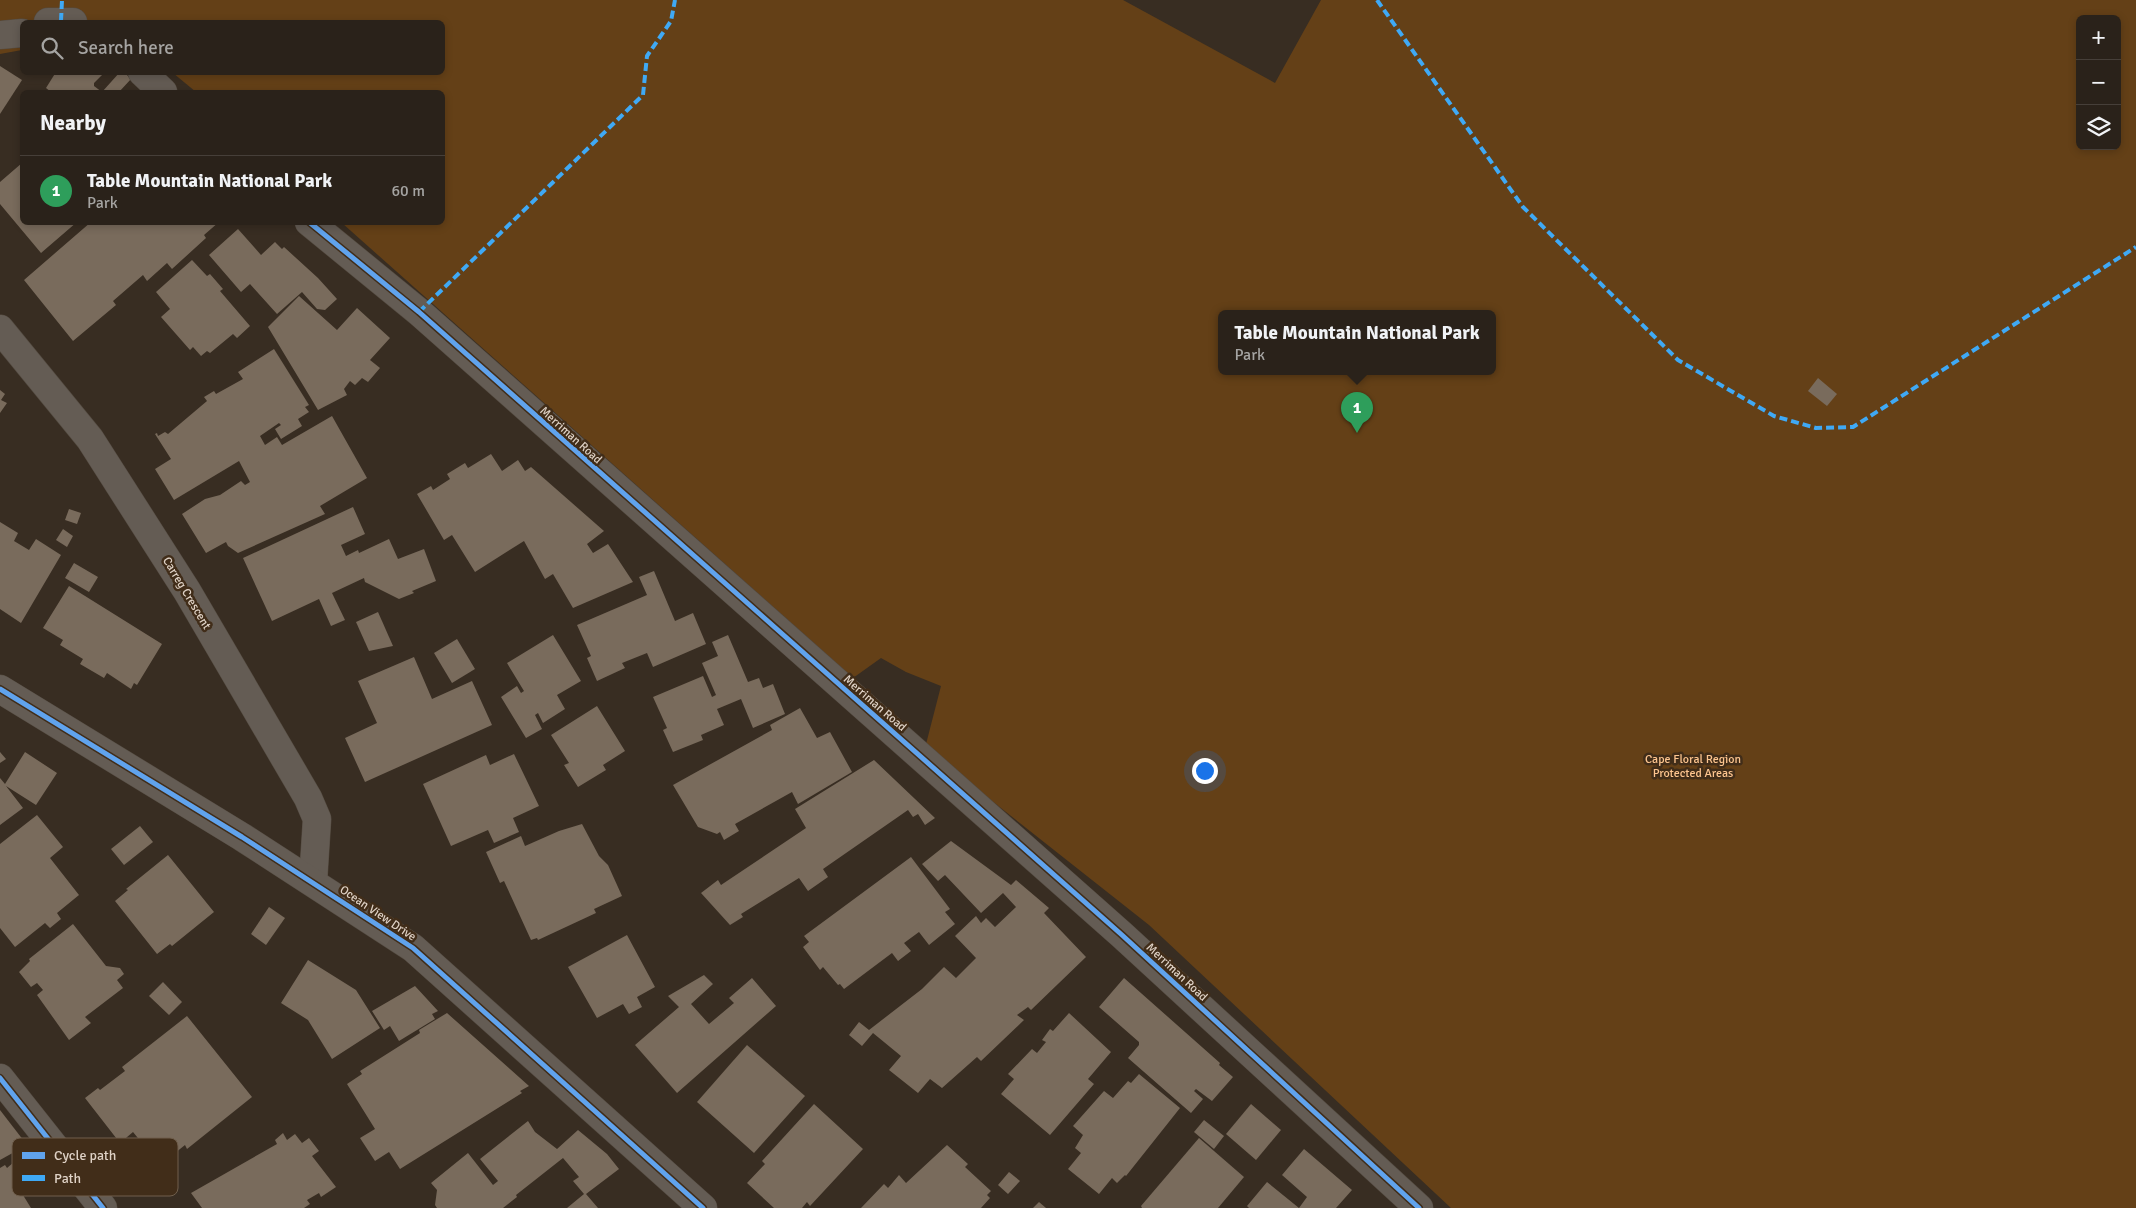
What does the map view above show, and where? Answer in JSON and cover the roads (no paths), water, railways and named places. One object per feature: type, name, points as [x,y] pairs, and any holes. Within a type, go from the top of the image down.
[{"type":"street","points":[[0,35],[20,33]]},
{"type":"street","points":[[145,75],[161,90]]},
{"type":"street","name":"Merriman Road","points":[[313,225],[419,312],[1122,935],[1419,1208]]},
{"type":"street","name":"Carreg Crescent","points":[[0,329],[90,439],[187,591],[308,798],[317,819],[313,882]]},
{"type":"street","name":"Ocean View Drive","points":[[0,689],[313,882],[413,948],[703,1208]]},
{"type":"street","points":[[0,1078],[48,1138]]},
{"type":"street","points":[[93,1196],[103,1208]]},
{"type":"place","name":"Table Mountain National Park","points":[[1357,433]]},
{"type":"park label","name":"Cape Floral Region Protected Areas","points":[[1693,766]]}]
